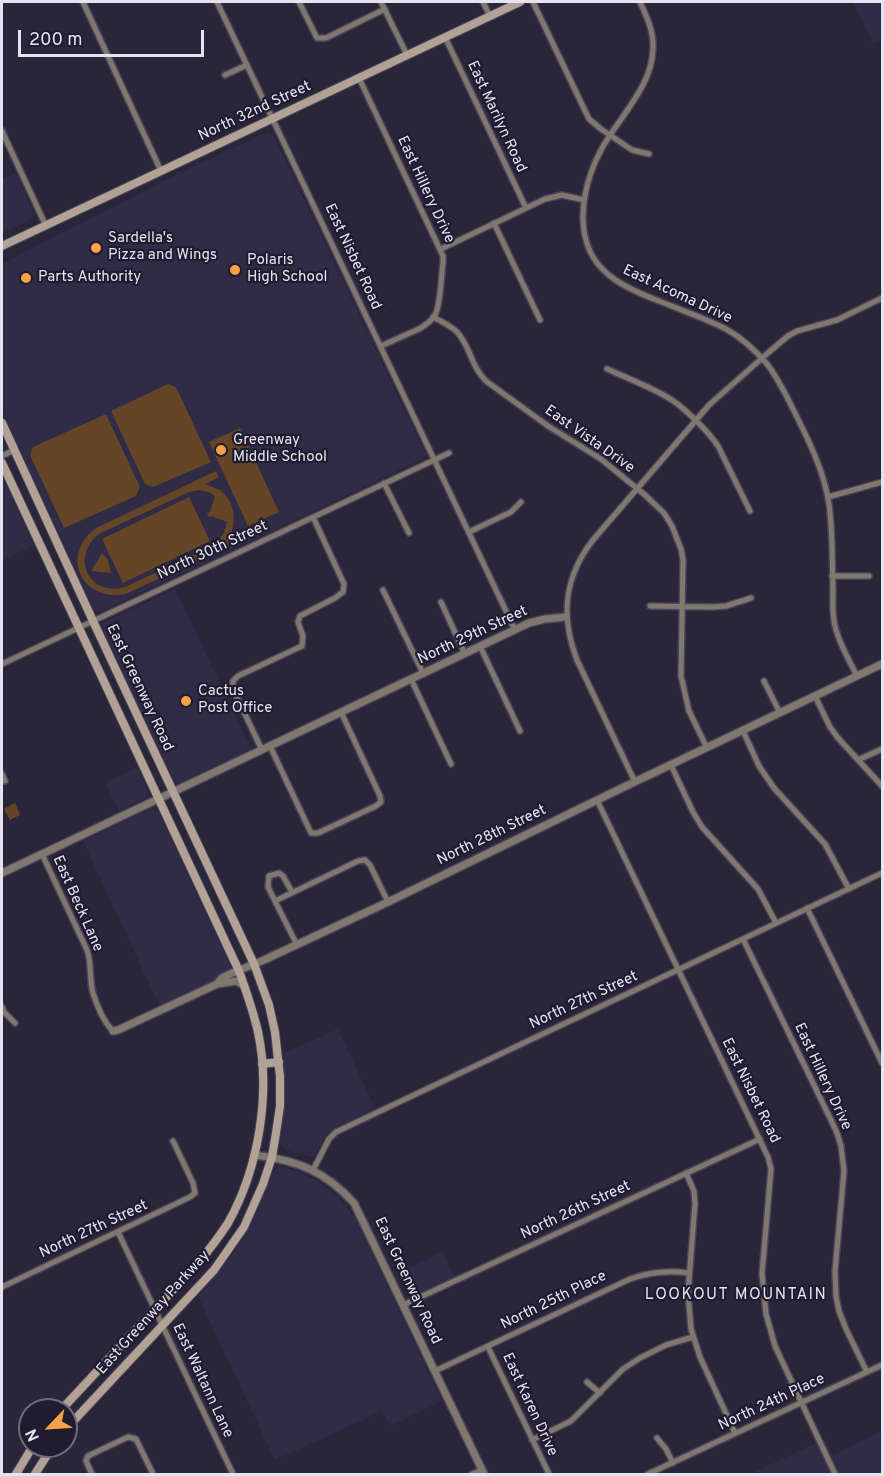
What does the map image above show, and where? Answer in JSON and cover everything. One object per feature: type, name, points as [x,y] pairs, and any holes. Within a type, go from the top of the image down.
[{"type":"main road","name":"North 32nd Street","points":[[2,246],[520,2]]},
{"type":"main road","name":"East Greenway Road","points":[[2,423],[254,964]]},
{"type":"main road","name":"East Greenway Road","points":[[2,462],[238,970]]},
{"type":"main road","points":[[209,907],[225,902]]},
{"type":"main road","name":"East Greenway Parkway","points":[[78,1416],[214,1270],[244,1227],[263,1184],[272,1157],[280,1106],[279,1062],[269,1005],[254,964]]},
{"type":"main road","name":"East Greenway Parkway","points":[[72,1398],[198,1263],[229,1221],[247,1178],[259,1134],[263,1106],[262,1064],[258,1032],[238,970]]},
{"type":"main road","points":[[262,1064],[279,1062]]},
{"type":"main road","points":[[217,1239],[228,1249]]},
{"type":"main road","points":[[16,1474],[26,1458]]},
{"type":"main road","points":[[35,1474],[45,1458]]},
{"type":"street","points":[[83,2],[161,171]]},
{"type":"street","name":"East Nisbet Road","points":[[217,2],[515,630]]},
{"type":"street","points":[[298,2],[317,38],[326,38],[385,9]]},
{"type":"street","points":[[381,2],[407,55]]},
{"type":"street","points":[[483,2],[490,16]]},
{"type":"street","points":[[533,2],[586,113],[593,123],[632,150],[649,154]]},
{"type":"street","name":"East Acoma Drive","points":[[640,2],[650,27],[653,48],[651,64],[645,83],[596,160],[584,200],[582,217],[585,238],[593,256],[604,271],[616,281],[725,329],[747,343],[762,358],[779,382],[814,453],[828,497],[835,626],[857,676]]},
{"type":"street","name":"East Marilyn Road","points":[[445,37],[526,208]]},
{"type":"street","points":[[225,75],[247,65]]},
{"type":"street","name":"East Hillery Drive","points":[[359,78],[441,249],[443,263],[438,305],[434,317]]},
{"type":"street","points":[[2,131],[46,226]]},
{"type":"street","points":[[441,249],[554,196],[562,195],[584,200]]},
{"type":"street","points":[[494,223],[540,320]]},
{"type":"street","points":[[635,782],[570,642],[566,617],[570,584],[582,555],[695,420],[762,358],[795,332],[837,320],[882,298]]},
{"type":"street","points":[[381,346],[421,328],[434,317]]},
{"type":"street","name":"East Vista Drive","points":[[434,317],[460,335],[478,372],[486,381],[548,426],[601,459],[664,513],[677,535],[683,560],[681,659],[683,687],[689,711],[706,748]]},
{"type":"street","points":[[607,369],[670,398],[695,420],[718,446],[750,511]]},
{"type":"street","points":[[2,456],[14,450]]},
{"type":"street","points":[[434,460],[449,453]]},
{"type":"street","name":"North 30th Street","points":[[2,664],[434,460]]},
{"type":"street","points":[[828,497],[882,482]]},
{"type":"street","points":[[384,483],[409,533]]},
{"type":"street","points":[[469,532],[511,512],[521,502]]},
{"type":"street","points":[[262,750],[233,689],[233,681],[238,676],[302,646],[303,636],[298,622],[300,616],[343,592],[344,584],[313,517]]},
{"type":"street","points":[[832,576],[868,576]]},
{"type":"street","points":[[383,590],[423,673]]},
{"type":"street","points":[[650,606],[714,607],[752,598]]},
{"type":"street","points":[[441,602],[465,654]]},
{"type":"street","name":"North 29th Street","points":[[2,873],[515,630],[538,620],[566,617]]},
{"type":"street","points":[[480,646],[520,731]]},
{"type":"street","name":"North 28th Street","points":[[217,984],[222,978],[238,970],[388,902],[882,664]]},
{"type":"street","points":[[411,679],[451,764]]},
{"type":"street","points":[[764,681],[780,713]]},
{"type":"street","points":[[815,696],[830,727],[846,748],[882,786]]},
{"type":"street","points":[[270,746],[312,833],[318,833],[376,806],[381,802],[380,796],[341,712]]},
{"type":"street","points":[[743,731],[767,779],[825,844],[849,889]]},
{"type":"street","points":[[858,760],[882,748]]},
{"type":"street","points":[[671,765],[702,827],[758,889],[776,923]]},
{"type":"street","points":[[2,774],[5,781]]},
{"type":"street","name":"East Nisbet Road","points":[[597,800],[768,1157],[771,1169],[762,1274],[764,1304],[775,1347],[835,1474]]},
{"type":"street","name":"East Beck Lane","points":[[42,854],[87,950],[93,993],[108,1026],[113,1031]]},
{"type":"street","points":[[275,900],[358,861],[365,860],[370,865],[388,902]]},
{"type":"street","points":[[292,892],[279,873],[268,876],[268,887],[297,945]]},
{"type":"street","points":[[880,874],[882,883]]},
{"type":"street","name":"North 27th Street","points":[[313,1170],[329,1139],[336,1132],[880,874]]},
{"type":"street","points":[[807,908],[882,1063]]},
{"type":"street","name":"East Hillery Drive","points":[[743,939],[830,1118],[841,1146],[844,1171],[835,1288],[839,1311],[867,1372]]},
{"type":"street","name":"North 28th Street","points":[[113,1031],[217,984],[236,981],[244,985]]},
{"type":"street","points":[[2,1007],[15,1023]]},
{"type":"street","name":"North 26th Street","points":[[404,1305],[760,1139]]},
{"type":"street","name":"North 27th Street","points":[[2,1287],[195,1193],[193,1183],[173,1141]]},
{"type":"street","name":"East Greenway Road","points":[[254,1155],[272,1157],[313,1170],[329,1179],[354,1203],[483,1472]]},
{"type":"street","points":[[686,1173],[694,1191],[695,1204],[688,1311],[700,1357],[735,1433]]},
{"type":"street","name":"East Waltann Lane","points":[[118,1232],[233,1474]]},
{"type":"street","name":"North 25th Place","points":[[435,1371],[630,1279],[666,1271],[689,1273]]},
{"type":"street","points":[[532,1440],[571,1422],[623,1370],[640,1358],[666,1345],[693,1337]]},
{"type":"street","name":"East Karen Drive","points":[[488,1347],[549,1474]]},
{"type":"street","name":"North 24th Place","points":[[648,1474],[882,1365]]},
{"type":"street","points":[[588,1382],[600,1393]]},
{"type":"street","points":[[92,1474],[86,1461],[88,1456],[128,1437],[136,1439],[153,1474]]},
{"type":"street","points":[[657,1438],[673,1463]]},
{"type":"street","points":[[471,1474],[483,1472]]},
{"type":"shaded area","points":[[853,2],[882,2],[882,40],[873,44]]},
{"type":"shaded area","points":[[268,132],[274,136],[426,455],[423,459],[102,611],[96,611],[2,410],[2,264],[171,177]]},
{"type":"shaded area","points":[[16,173],[34,214],[31,219],[2,233],[2,179]]},
{"type":"shaded area","points":[[168,384],[176,387],[211,462],[153,487],[145,484],[111,411]]},
{"type":"shaded area","points":[[106,414],[140,487],[136,496],[64,528],[30,455],[33,447]]},
{"type":"shaded area","points":[[240,428],[279,512],[248,526],[209,442]]},
{"type":"shaded area","points":[[216,471],[219,477],[206,484],[220,490],[232,505],[234,524],[230,536],[248,529],[251,535],[126,594],[110,595],[97,591],[87,583],[80,573],[78,562],[79,549],[86,537],[98,527]],"holes":[[[200,490],[215,496],[210,512],[207,513],[209,517],[227,522],[222,536],[212,546],[125,587],[112,589],[93,581],[85,564],[86,553],[90,543],[99,534],[189,492]]]},
{"type":"shaded area","points":[[2,474],[34,545],[2,561]]},
{"type":"shaded area","points":[[189,497],[210,541],[123,583],[102,539]]},
{"type":"shaded area","points":[[102,553],[108,560],[111,573],[91,571]]},
{"type":"shaded area","points":[[175,589],[251,749],[179,783],[173,780],[102,628],[104,622]]},
{"type":"shaded area","points":[[138,767],[148,789],[147,796],[119,811],[105,782]]},
{"type":"shaded area","points":[[15,803],[20,815],[10,820],[4,809]]},
{"type":"shaded area","points":[[154,809],[159,813],[230,964],[226,974],[160,1007],[83,841]]},
{"type":"shaded area","points":[[338,1029],[375,1108],[330,1130],[312,1157],[286,1150],[280,1142],[285,1101],[283,1054]]},
{"type":"shaded area","points":[[282,1167],[319,1182],[337,1196],[355,1218],[442,1401],[390,1426],[382,1411],[275,1460],[198,1296],[238,1247],[251,1224],[272,1173]]},
{"type":"shaded area","points":[[443,1252],[455,1277],[413,1295],[408,1294],[398,1273]]},
{"type":"shaded area","points":[[882,1431],[882,1474],[750,1474],[825,1439],[832,1455]]},
{"type":"place","name":"Sardella's Pizza and Wings","points":[[96,248]]},
{"type":"place","name":"Polaris High School","points":[[235,270]]},
{"type":"place","name":"Parts Authority","points":[[26,278]]},
{"type":"place","name":"Greenway Middle School","points":[[221,450]]},
{"type":"place","name":"Cactus Post Office","points":[[186,701]]},
{"type":"district","name":"LOOKOUT MOUNTAIN","points":[[736,1296]]}]
